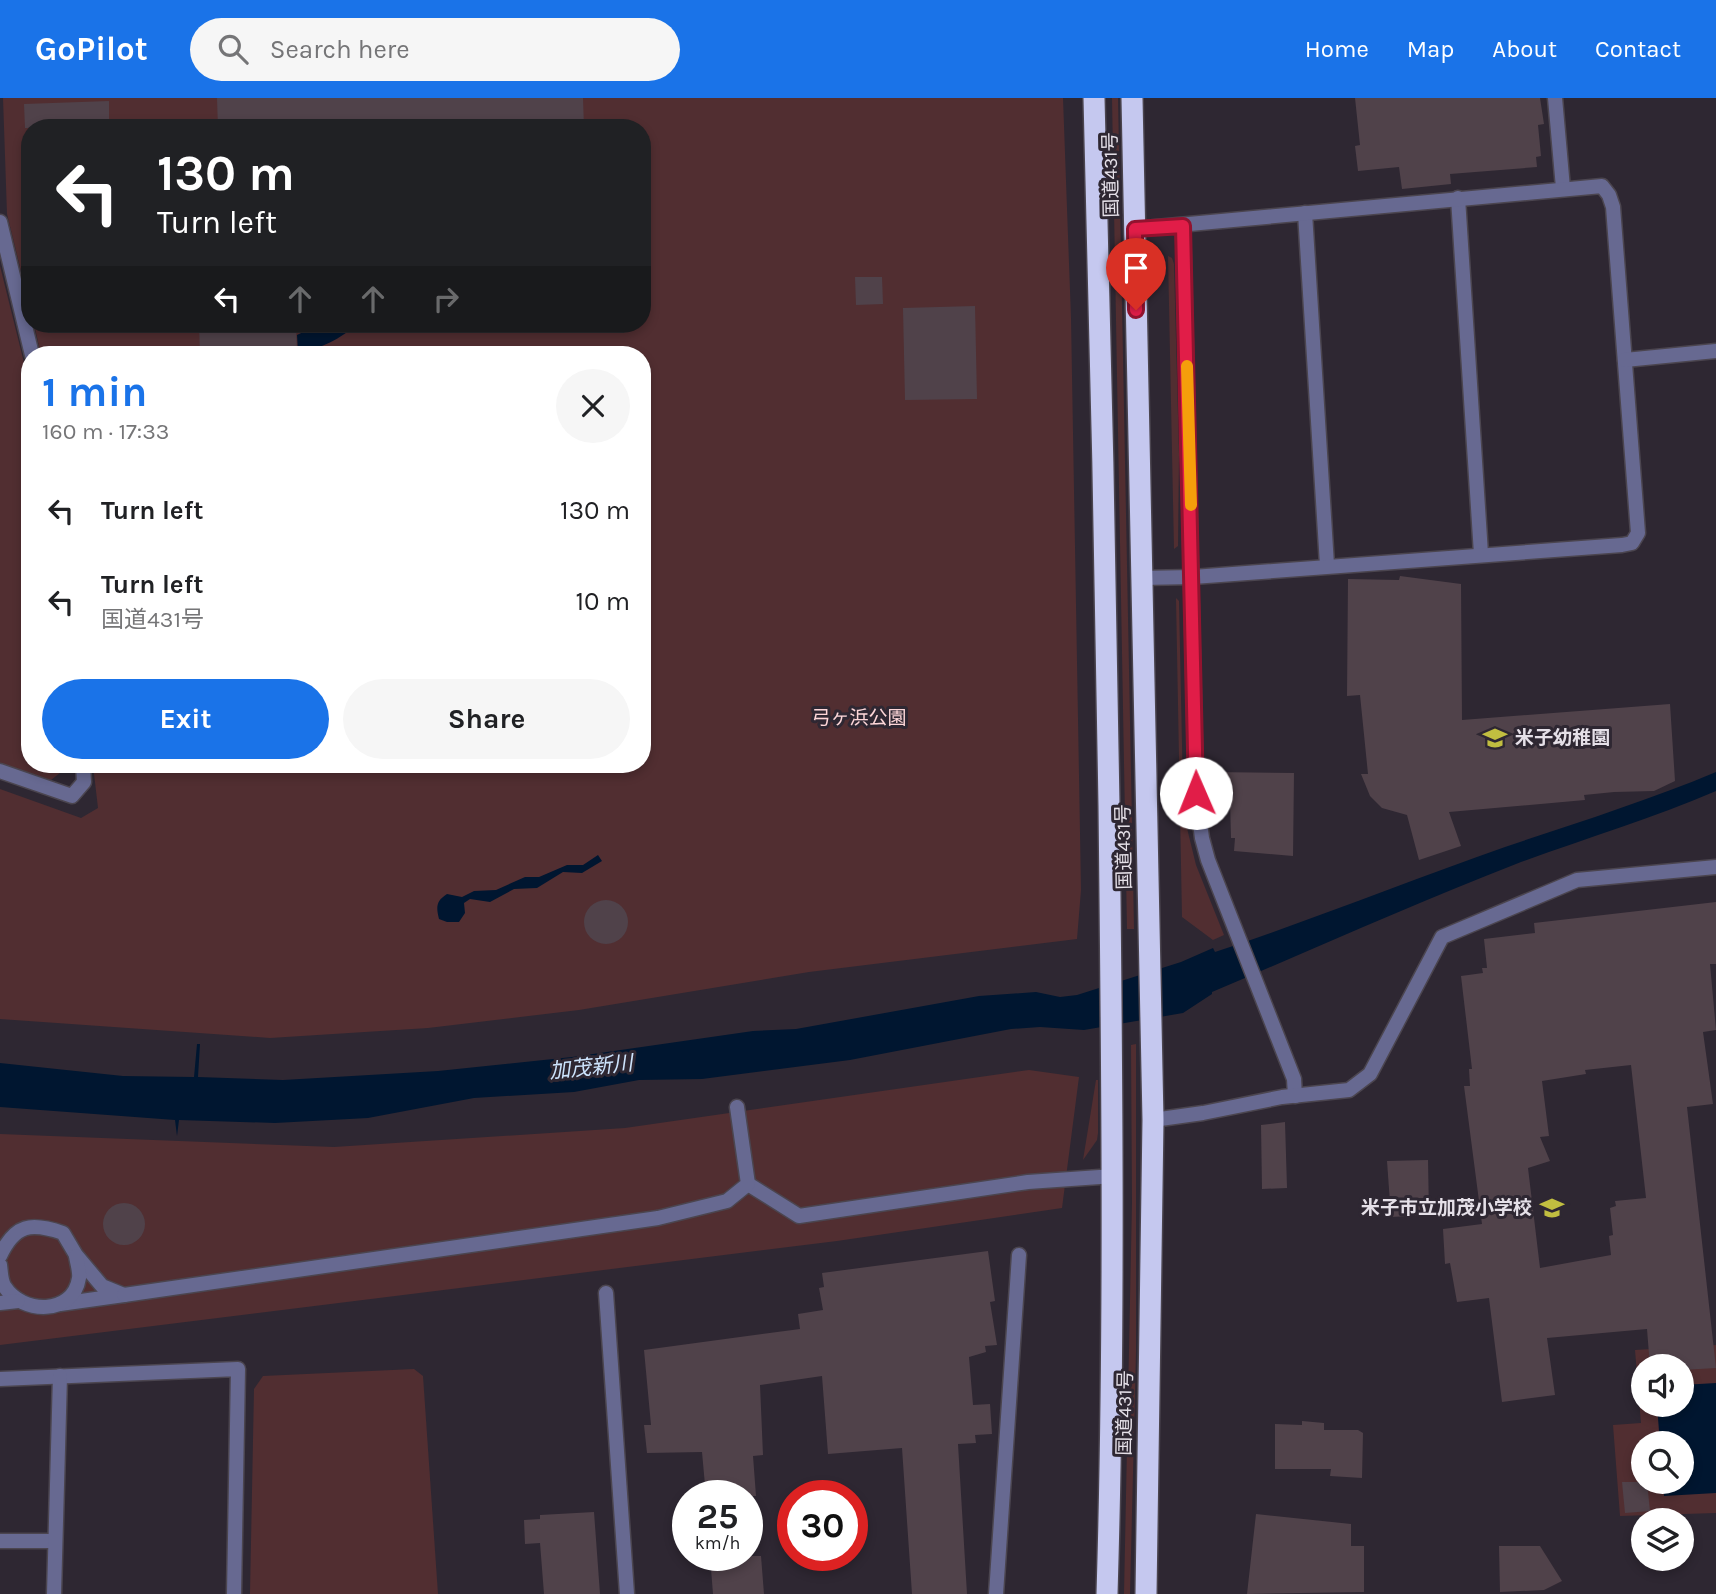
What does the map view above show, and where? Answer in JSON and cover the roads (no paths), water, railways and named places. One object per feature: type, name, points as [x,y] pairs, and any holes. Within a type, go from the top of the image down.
[{"type":"highway","name":"国道431号","points":[[1094,98],[1114,1176],[1113,1392],[1107,1594]]},
{"type":"highway","name":"国道431号","points":[[1132,98],[1150,1081],[1153,1120],[1146,1594]]},
{"type":"street","points":[[1555,98],[1563,188]]},
{"type":"street","points":[[1135,229],[1602,186],[1612,200],[1638,527],[1637,538],[1622,545],[1193,577],[1141,578]]},
{"type":"street","points":[[1458,198],[1481,554]]},
{"type":"street","points":[[1305,213],[1327,565]]},
{"type":"street","points":[[0,222],[21,309]]},
{"type":"street","points":[[1183,226],[1196,793],[1202,838],[1294,1079],[1295,1096]]},
{"type":"street","points":[[1625,360],[1716,351]]},
{"type":"street","points":[[0,771],[72,796],[84,782],[83,773]]},
{"type":"street","points":[[1153,1120],[1295,1096],[1349,1090],[1370,1074],[1442,937],[1577,880],[1716,867]]},
{"type":"street","points":[[737,1107],[748,1184],[799,1216],[1028,1182],[1114,1176]]},
{"type":"street","points":[[0,1303],[18,1301],[42,1309],[60,1304],[658,1218],[727,1201],[748,1184]]},
{"type":"street","points":[[0,1256],[4,1238],[23,1228],[43,1226],[63,1233],[76,1255],[102,1286],[124,1295]]},
{"type":"street","points":[[60,1304],[68,1299],[79,1279],[76,1255]]},
{"type":"street","points":[[996,1594],[1019,1255]]},
{"type":"street","points":[[0,1265],[3,1286],[18,1301]]},
{"type":"street","points":[[606,1293],[627,1594]]},
{"type":"street","points":[[0,1379],[238,1369],[234,1594]]},
{"type":"street","points":[[54,1594],[60,1376]]},
{"type":"street","points":[[0,1541],[55,1541]]},
{"type":"water","points":[[345,333],[320,346],[298,346],[297,335]]},
{"type":"water","name":"加茂新川","points":[[1716,772],[1716,791],[1516,864],[1440,895],[1212,992],[1183,1013],[1084,1030],[1040,1027],[1011,1029],[850,1060],[702,1079],[639,1080],[574,1092],[474,1098],[368,1118],[275,1123],[179,1120],[177,1136],[175,1120],[0,1107],[0,1063],[123,1076],[194,1077],[197,1044],[200,1044],[198,1077],[283,1080],[438,1071],[572,1057],[753,1031],[796,1029],[979,996],[1036,992],[1060,997],[1077,995],[1181,962],[1213,948],[1215,952],[1251,940]]},
{"type":"water","points":[[598,855],[602,861],[582,873],[563,872],[537,888],[514,889],[490,902],[470,899],[464,903],[465,913],[459,922],[439,919],[438,905],[447,894],[462,897],[474,891],[496,890],[525,877],[539,877],[567,865],[583,865]]},
{"type":"water","points":[[1716,1383],[1716,1493],[1664,1496],[1694,1494],[1694,1431],[1659,1431],[1658,1417],[1694,1417],[1694,1384]]},
{"type":"place","name":"米子幼稚園","points":[[1495,738]]},
{"type":"place","name":"米子市立加茂小学校","points":[[1552,1208]]},
{"type":"park label","name":"弓ヶ浜公園","points":[[859,718]]}]
